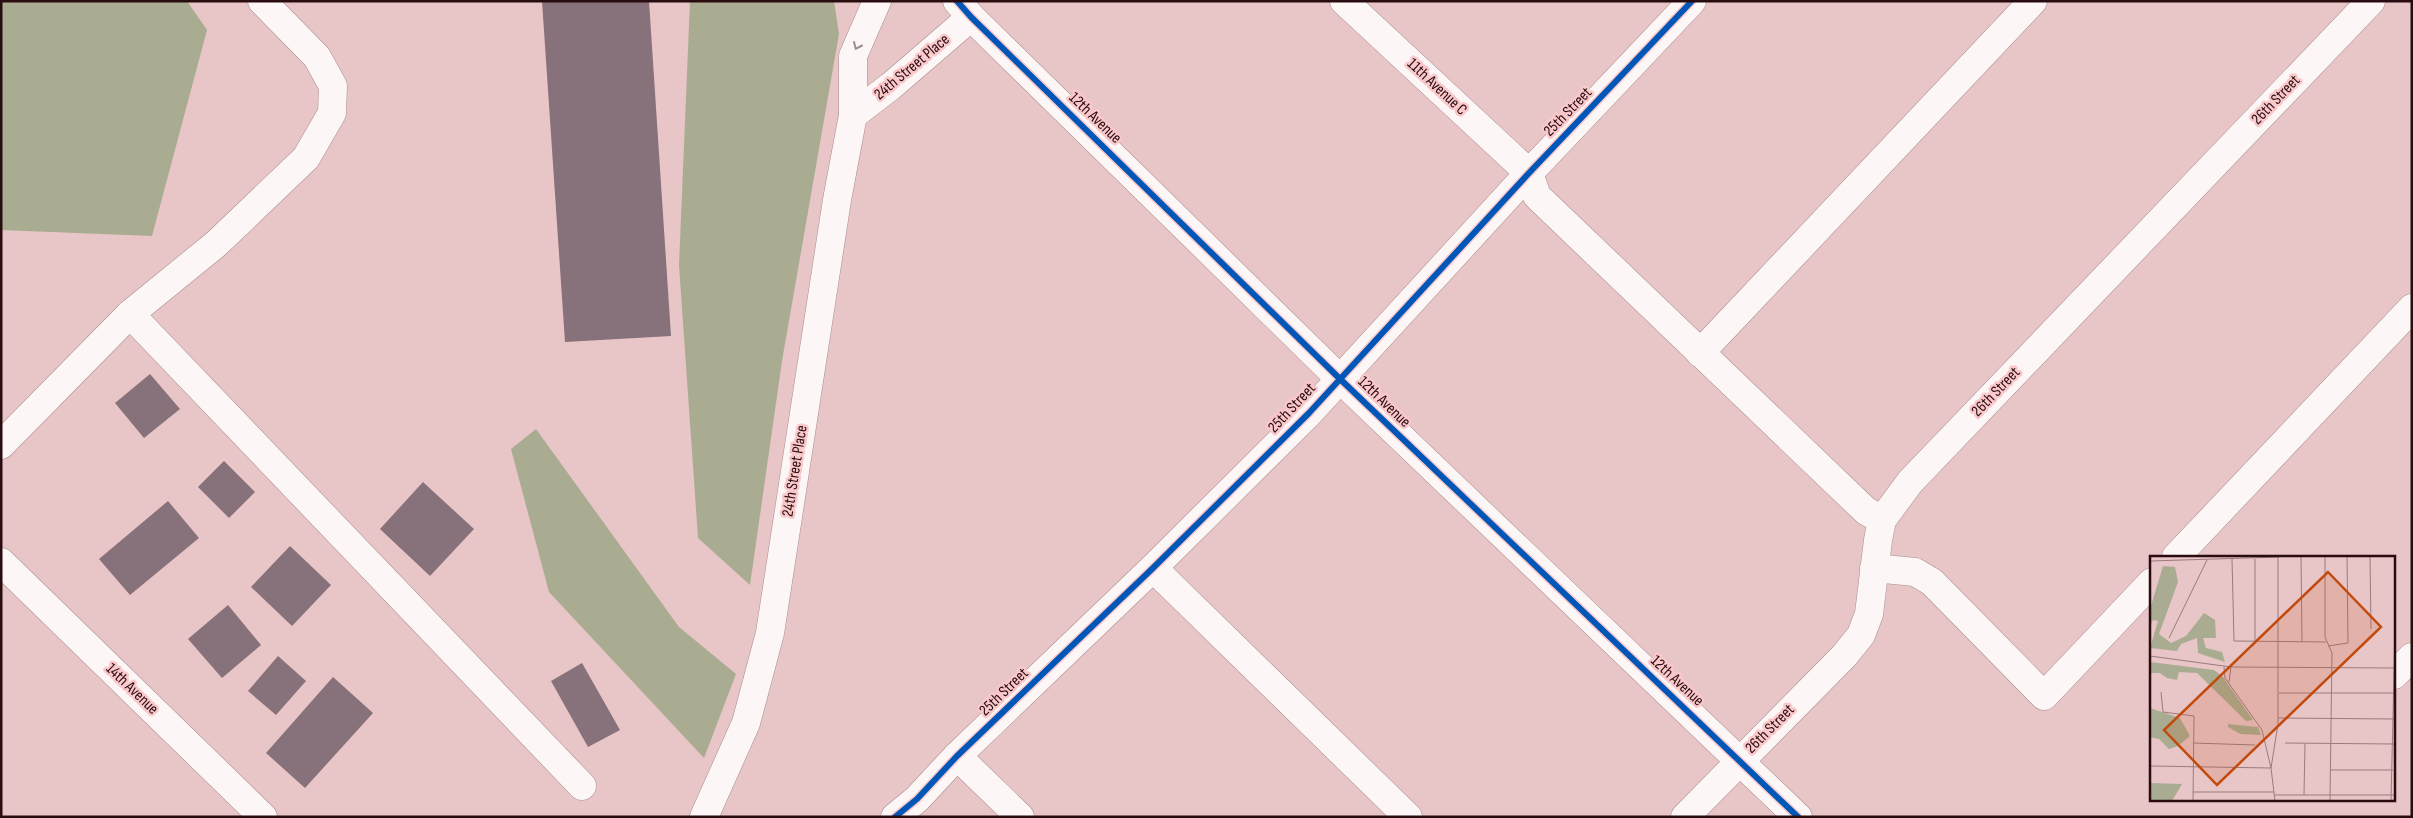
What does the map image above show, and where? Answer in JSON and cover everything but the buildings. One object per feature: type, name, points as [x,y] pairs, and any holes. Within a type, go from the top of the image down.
[{"type":"street","points":[[1,445],[130,314],[216,244],[306,158],[332,113],[333,86],[317,56],[262,1]]},
{"type":"street","name":"24th Street Place","points":[[704,817],[746,723],[770,633],[837,200],[853,115],[853,56],[877,1]]},
{"type":"street","name":"25th Street","points":[[894,817],[917,799],[957,756],[1153,568],[1309,413],[1339,378],[1529,173],[1692,1]]},
{"type":"street","points":[[1700,353],[2033,1]]},
{"type":"street","name":"26th Street","points":[[1685,817],[1740,759],[1844,656],[1861,635],[1869,614],[1882,520],[1910,482],[2371,1]]},
{"type":"street","name":"11th Avenue C","points":[[1345,2],[1529,173]]},
{"type":"street","name":"24th Street Place","points":[[853,115],[891,86],[964,9]]},
{"type":"street","name":"12th Avenue","points":[[964,9],[1339,378],[1740,759],[1798,817]]},
{"type":"street","points":[[1529,173],[1537,196],[1866,511],[1882,520]]},
{"type":"street","points":[[2177,556],[2412,308]]},
{"type":"street","points":[[130,314],[582,786]]},
{"type":"street","name":"14th Avenue","points":[[1,562],[263,817]]},
{"type":"street","points":[[1153,568],[1408,817]]},
{"type":"street","points":[[1874,568],[1916,572],[1932,582],[2044,696],[2150,584]]},
{"type":"street","points":[[2396,673],[2412,657]]},
{"type":"street","points":[[957,756],[1020,817]]},
{"type":"green space","points":[[1,1],[187,1],[207,30],[152,236],[1,230]]},
{"type":"green space","points":[[690,1],[834,1],[839,34],[782,361],[750,585],[698,538],[679,265]]},
{"type":"green space","points":[[536,429],[679,627],[736,674],[704,758],[549,592],[511,449]]},
{"type":"cycle path","points":[[957,1],[971,17],[1339,378],[1798,817]]},
{"type":"cycle path","points":[[895,817],[917,799],[957,756],[1153,568],[1309,413],[1529,173],[1692,1]]}]
